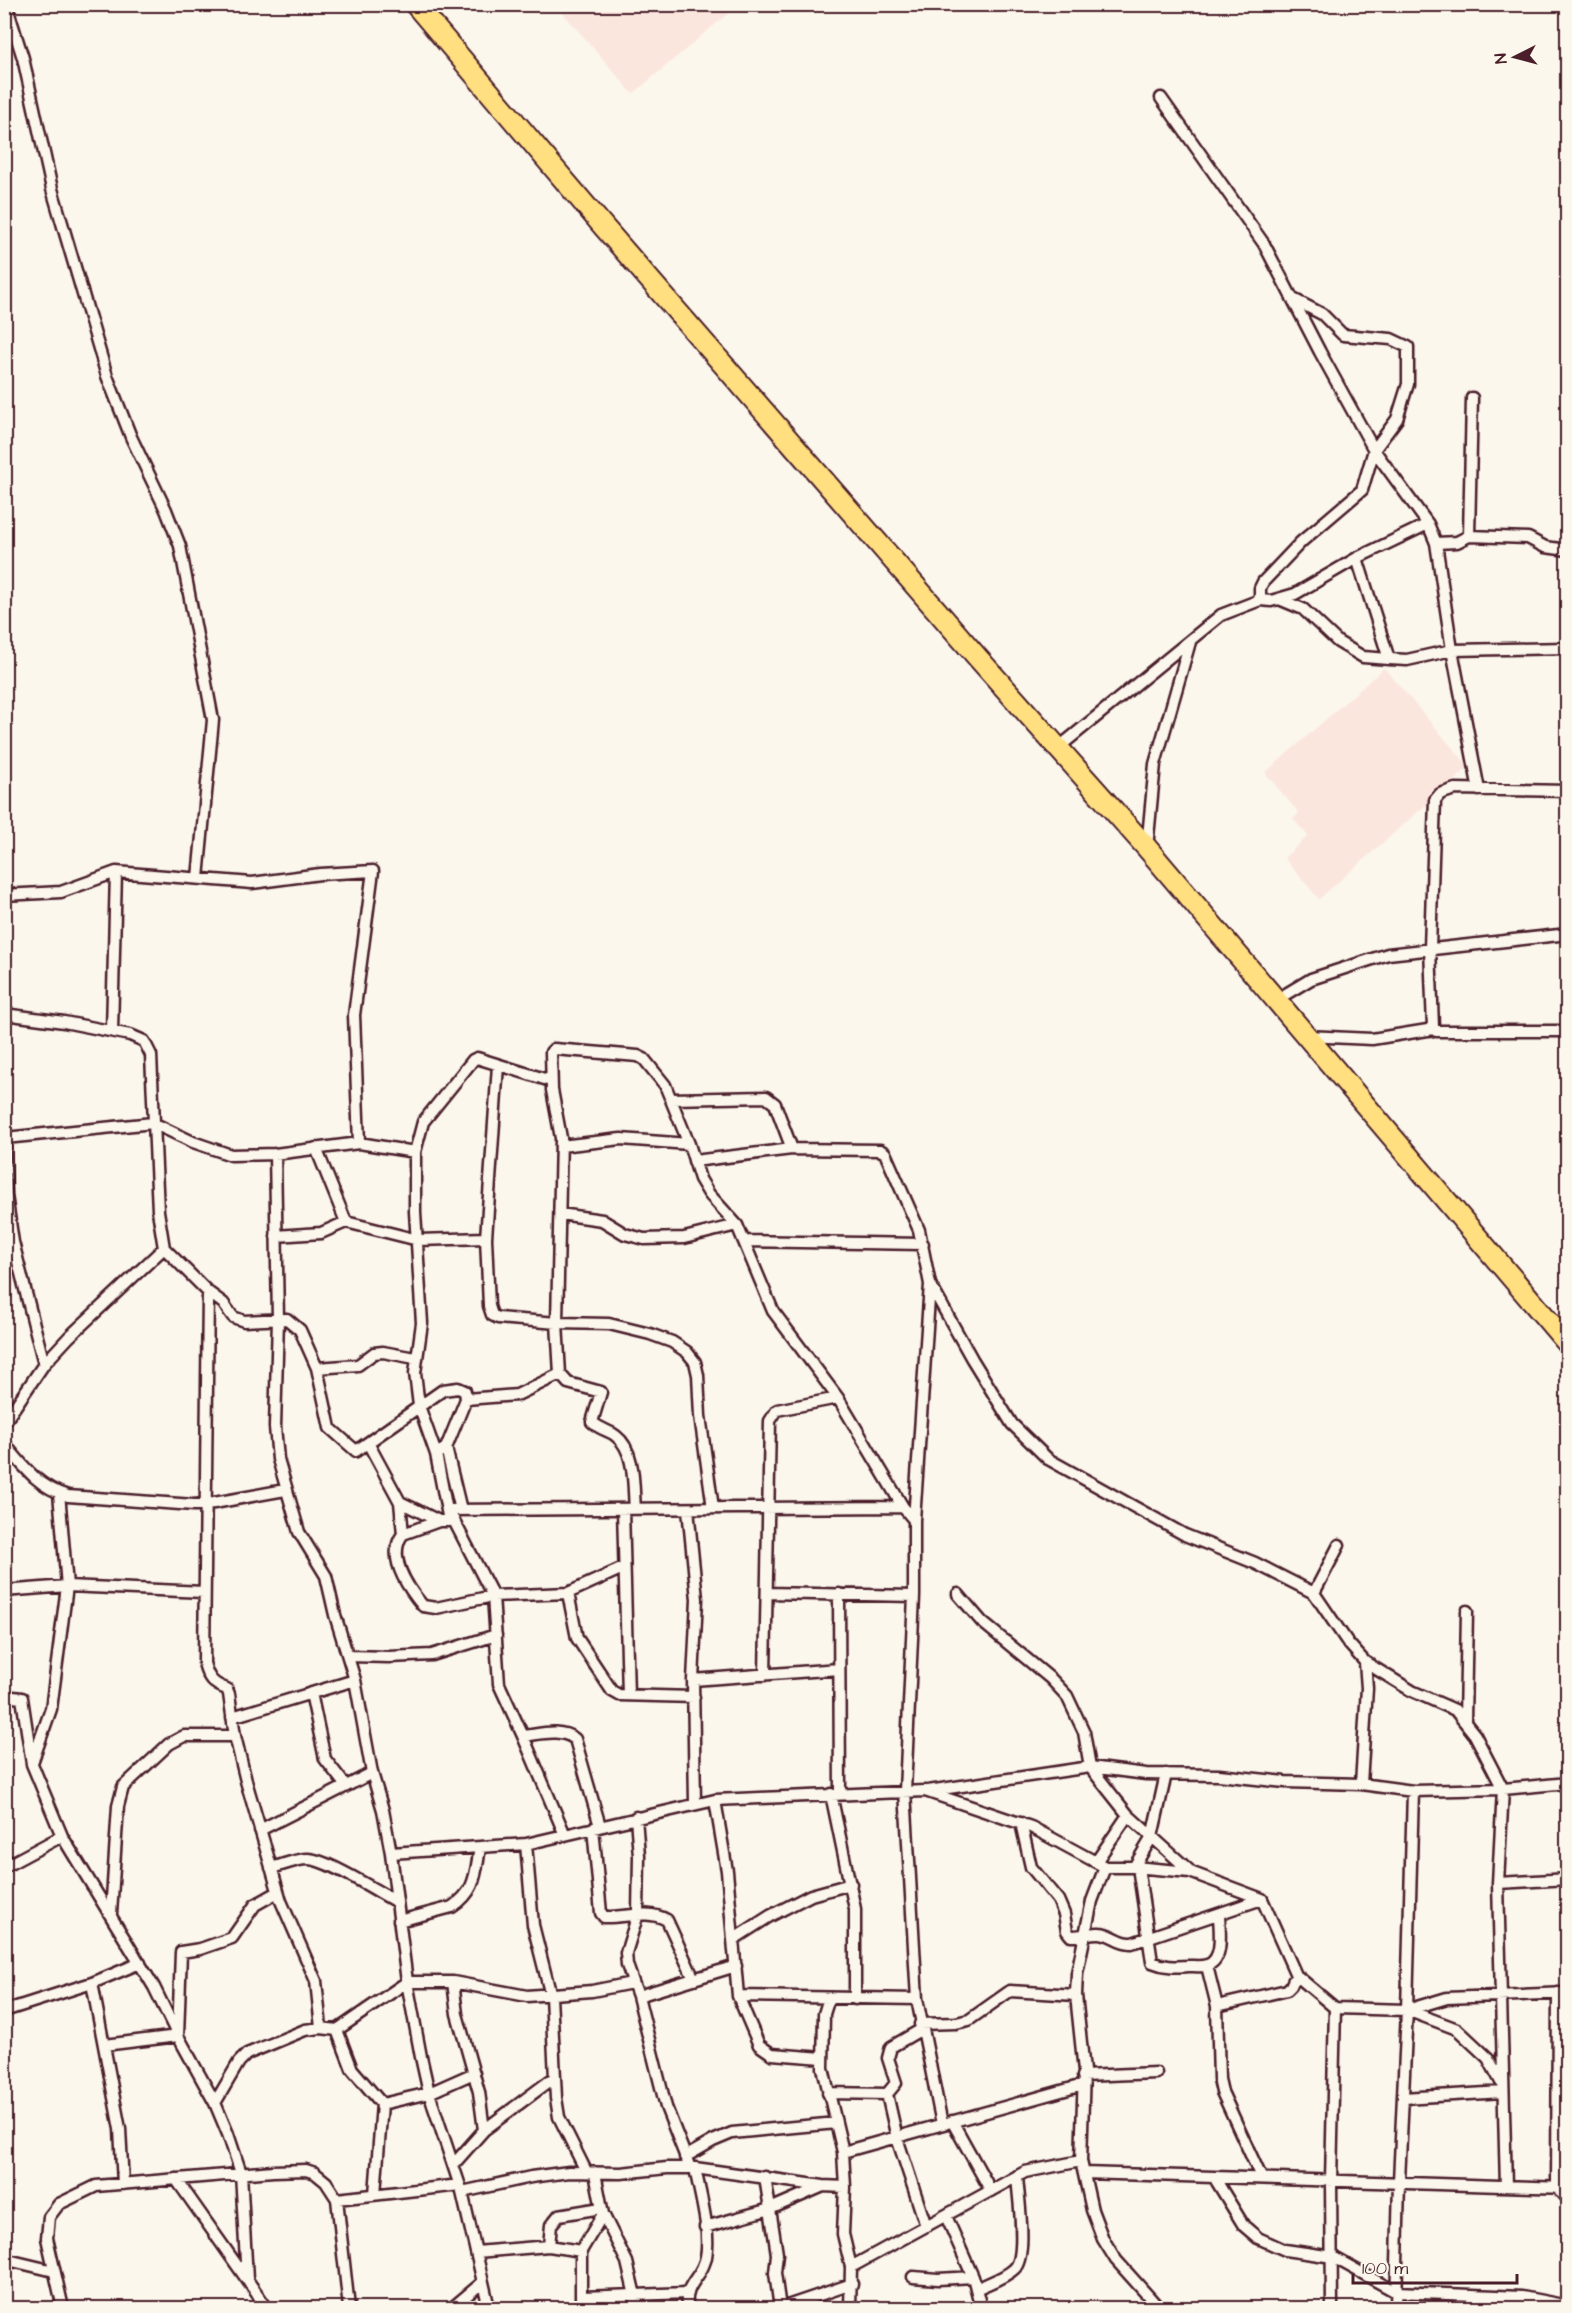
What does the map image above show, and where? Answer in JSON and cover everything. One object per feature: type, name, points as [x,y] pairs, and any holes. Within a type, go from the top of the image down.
[{"type":"highway","points":[[415,4],[610,235],[1147,848],[1568,1344]]},
{"type":"street","points":[[6,4],[22,58],[52,189],[107,376],[131,437],[166,510],[180,546],[213,720],[198,878]]},
{"type":"street","points":[[1161,98],[1264,244],[1374,450],[1428,525],[1436,543],[1452,650],[1479,790]]},
{"type":"street","points":[[1260,600],[1260,588],[1263,582],[1301,542],[1362,490],[1374,450],[1397,419],[1408,384],[1408,346],[1391,339],[1343,335],[1322,314],[1292,299]]},
{"type":"street","points":[[1469,536],[1472,398]]},
{"type":"street","points":[[1058,748],[1221,615],[1260,600],[1278,599],[1295,594],[1357,558],[1428,525]]},
{"type":"street","points":[[1436,543],[1457,542],[1469,536],[1528,538],[1545,547],[1568,549]]},
{"type":"street","points":[[1357,558],[1389,659]]},
{"type":"street","points":[[1278,599],[1303,609],[1338,642],[1363,657],[1407,660],[1452,650],[1568,648]]},
{"type":"street","points":[[1147,848],[1155,764],[1190,642]]},
{"type":"street","points":[[1434,1029],[1430,948],[1435,800],[1446,791],[1568,791]]},
{"type":"street","points":[[4,895],[61,892],[116,872],[252,883],[320,874],[373,871],[354,1015],[359,1143]]},
{"type":"street","points":[[112,1031],[116,872]]},
{"type":"street","points":[[1276,1000],[1311,979],[1388,954],[1568,934]]},
{"type":"street","points":[[4,1014],[112,1031],[144,1041],[151,1055],[158,1211],[164,1248],[208,1292],[223,1303],[233,1317],[239,1320],[289,1320],[300,1330],[317,1368],[330,1428],[356,1451],[443,1390],[458,1388],[465,1391],[466,1399],[446,1448],[461,1510]]},
{"type":"street","points":[[1306,1036],[1372,1039],[1434,1029],[1438,1032],[1568,1031]]},
{"type":"street","points":[[635,1509],[630,1458],[616,1435],[601,1431],[592,1422],[601,1392],[568,1383],[560,1374],[558,1323],[561,1146],[551,1081],[551,1052],[554,1049],[631,1054],[644,1059],[665,1085],[700,1179],[709,1194],[738,1225],[773,1311],[838,1398],[903,1507],[914,1520]]},
{"type":"street","points":[[551,1081],[477,1058],[468,1063],[423,1122],[415,1152],[415,1212],[422,1323],[415,1373],[419,1406],[436,1454],[446,1518],[493,1596],[499,1684],[524,1736],[565,1835]]},
{"type":"street","points":[[498,1065],[486,1238],[489,1306],[492,1315],[498,1318],[558,1323],[609,1324],[650,1334],[672,1342],[687,1352],[695,1362],[713,1508]]},
{"type":"street","points":[[672,1099],[766,1097],[775,1104],[792,1149]]},
{"type":"street","points":[[44,1364],[14,1242],[6,1195],[4,1138],[153,1123],[220,1153],[231,1155],[275,1154],[359,1143],[415,1152]]},
{"type":"street","points":[[561,1146],[621,1139],[688,1144]]},
{"type":"street","points":[[316,1148],[346,1222]]},
{"type":"street","points":[[694,1161],[792,1149],[880,1150],[885,1153],[914,1216],[923,1244],[930,1284],[914,1520],[914,1596],[905,1791],[917,1999],[922,2030],[947,2122],[991,2191]]},
{"type":"street","points":[[275,1154],[278,1319],[275,1427],[278,1459],[285,1490],[299,1532],[326,1576],[355,1680],[372,1773],[383,1810],[391,1854],[407,1982],[429,2093],[461,2188],[489,2308]]},
{"type":"street","points":[[560,1214],[602,1220],[625,1234],[644,1239],[684,1238],[738,1225]]},
{"type":"street","points":[[276,1236],[321,1233],[346,1222],[418,1239],[486,1238]]},
{"type":"street","points":[[746,1241],[923,1244]]},
{"type":"street","points":[[4,1423],[44,1364],[69,1337],[164,1248]]},
{"type":"street","points":[[930,1284],[1012,1424],[1048,1458],[1185,1535],[1255,1563],[1314,1593],[1348,1643],[1365,1662],[1412,1691],[1444,1703],[1455,1710],[1465,1721],[1503,1790],[1498,1883],[1506,2186]]},
{"type":"street","points":[[208,1292],[204,1662],[207,1677],[213,1683],[227,1689],[235,1736],[278,1892],[316,1981],[321,2028]]},
{"type":"street","points":[[317,1368],[358,1365],[374,1353],[383,1352],[416,1358]]},
{"type":"street","points":[[466,1399],[517,1395],[560,1374]]},
{"type":"street","points":[[765,1675],[770,1421],[777,1410],[838,1398]]},
{"type":"street","points":[[4,1443],[32,1476],[51,1491],[68,1496],[206,1504],[285,1490]]},
{"type":"street","points":[[368,1443],[400,1502],[403,1534]]},
{"type":"street","points":[[436,1454],[446,1448]]},
{"type":"street","points":[[32,1764],[51,1709],[67,1586],[58,1493]]},
{"type":"street","points":[[400,1502],[446,1518]]},
{"type":"street","points":[[623,1568],[567,1593],[493,1596],[436,1608],[423,1605],[412,1592],[403,1575],[396,1547],[403,1534],[461,1510],[903,1507]]},
{"type":"street","points":[[623,1509],[628,1695]]},
{"type":"street","points":[[688,1509],[697,1599],[693,1680],[695,1803]]},
{"type":"street","points":[[1314,1593],[1339,1545]]},
{"type":"street","points":[[4,1591],[67,1586],[204,1592]]},
{"type":"street","points":[[567,1593],[577,1638],[612,1691],[619,1695],[694,1697]]},
{"type":"street","points":[[767,1593],[914,1596]]},
{"type":"street","points":[[839,1594],[835,1794],[855,1909],[855,1999]]},
{"type":"street","points":[[958,1594],[982,1622],[1051,1679],[1067,1696],[1084,1732],[1090,1767],[1128,1815],[1190,1872]]},
{"type":"street","points":[[1465,1721],[1467,1611]]},
{"type":"street","points":[[348,1656],[432,1655],[496,1635]]},
{"type":"street","points":[[1361,1784],[1368,1688],[1365,1662]]},
{"type":"street","points":[[693,1680],[839,1670]]},
{"type":"street","points":[[232,1717],[355,1680]]},
{"type":"street","points":[[311,1693],[325,1759],[346,1786]]},
{"type":"street","points":[[4,1696],[22,1698],[32,1764],[62,1836],[154,1987],[215,2103],[228,2134],[241,2174],[247,2279]]},
{"type":"street","points":[[524,1736],[558,1732],[568,1734],[575,1739],[596,1827],[601,1913],[604,1917],[638,1914],[660,1916],[667,1920],[694,1979]]},
{"type":"street","points":[[111,1914],[118,1806],[123,1787],[169,1744],[184,1736],[235,1736]]},
{"type":"street","points":[[391,1854],[526,1844],[715,1800],[925,1791],[1090,1767],[1146,1774],[1219,1774],[1285,1782],[1361,1784],[1413,1791],[1503,1790],[1568,1783]]},
{"type":"street","points":[[260,1830],[372,1773]]},
{"type":"street","points":[[1166,1774],[1152,1838],[1136,1867],[1152,1962],[1163,1967],[1207,1965],[1214,1962],[1218,1956],[1219,1914]]},
{"type":"street","points":[[925,1791],[1032,1827],[1100,1865],[1190,1872],[1262,1899],[1296,1975],[1335,2008],[1407,2010],[1447,1998],[1563,1993],[1562,2188],[1568,2200]]},
{"type":"street","points":[[1396,2308],[1413,1791]]},
{"type":"street","points":[[715,1800],[727,1871],[738,1996],[759,2045],[765,2050],[772,2054],[822,2058]]},
{"type":"street","points":[[1128,1815],[1100,1865],[1079,1962],[1076,1995],[1083,2080],[1081,2161],[1092,2210],[1104,2239],[1116,2259],[1159,2308]]},
{"type":"street","points":[[636,1817],[639,1856],[638,1914],[626,1953],[666,2107],[690,2165],[705,2227],[707,2256],[687,2293],[687,2308]]},
{"type":"street","points":[[1021,1823],[1029,1862],[1061,1907],[1069,1934],[1074,1937],[1102,1933],[1127,1943],[1262,1899]]},
{"type":"street","points":[[4,1867],[62,1836]]},
{"type":"street","points":[[526,1844],[533,1925],[551,1996],[559,2117],[590,2172],[602,2211],[627,2262],[638,2308]]},
{"type":"street","points":[[399,1921],[452,1907],[468,1894],[474,1884],[480,1848]]},
{"type":"street","points":[[271,1868],[313,1859],[397,1902]]},
{"type":"street","points":[[1498,1883],[1568,1879]]},
{"type":"street","points":[[734,1939],[770,1916],[811,1895],[851,1884]]},
{"type":"street","points":[[178,2036],[181,1952],[200,1949],[232,1938],[255,1905],[278,1892]]},
{"type":"street","points":[[4,2011],[92,1983],[140,1963]]},
{"type":"street","points":[[1207,1965],[1217,2006],[1219,2072],[1222,2092],[1261,2177]]},
{"type":"street","points":[[638,1996],[736,1966]]},
{"type":"street","points":[[1217,2006],[1287,1990],[1292,1986],[1296,1975]]},
{"type":"street","points":[[215,2103],[239,2062],[247,2054],[305,2030],[321,2028],[337,2031],[407,1982],[453,1982],[527,1996],[551,1996],[592,1991],[632,1983]]},
{"type":"street","points":[[453,1982],[457,2014],[479,2092],[484,2130]]},
{"type":"street","points":[[92,1983],[120,2129],[123,2184]]},
{"type":"street","points":[[887,2094],[896,2083],[888,2058],[891,2047],[922,2030],[969,2020],[1010,1991],[1076,1995]]},
{"type":"street","points":[[738,1996],[917,1999]]},
{"type":"street","points":[[818,1997],[824,2014]]},
{"type":"street","points":[[829,1998],[824,2014],[822,2058],[843,2152],[845,2187],[843,2234],[851,2267],[850,2308]]},
{"type":"street","points":[[1332,2308],[1331,2181],[1335,2008]]},
{"type":"street","points":[[1407,2010],[1457,2029],[1488,2058],[1503,2089]]},
{"type":"street","points":[[337,2031],[352,2069],[382,2104],[375,2194]]},
{"type":"street","points":[[104,2045],[178,2036]]},
{"type":"street","points":[[382,2104],[429,2093],[474,2073]]},
{"type":"street","points":[[843,2152],[897,2138],[1083,2080],[1156,2073]]},
{"type":"street","points":[[453,2166],[484,2130],[555,2077]]},
{"type":"street","points":[[1403,2098],[1503,2089]]},
{"type":"street","points":[[828,2093],[887,2094]]},
{"type":"street","points":[[887,2094],[897,2138],[927,2226]]},
{"type":"street","points":[[690,2165],[713,2140],[732,2133],[836,2123]]},
{"type":"street","points":[[851,2267],[1017,2176],[1034,2169],[1081,2161]]},
{"type":"street","points":[[337,2199],[461,2188],[531,2177],[690,2165],[823,2186],[845,2187]]},
{"type":"street","points":[[63,2308],[47,2238],[49,2217],[59,2204],[96,2186],[306,2170],[315,2173],[326,2182],[337,2199],[350,2308]]},
{"type":"street","points":[[1084,2173],[1399,2181],[1562,2188]]},
{"type":"street","points":[[976,2289],[1011,2272],[1019,2262],[1021,2237],[1017,2176]]},
{"type":"street","points":[[765,2177],[777,2254],[775,2273],[786,2308],[852,2284]]},
{"type":"street","points":[[1215,2177],[1244,2226],[1258,2238],[1285,2250],[1333,2257],[1396,2292],[1522,2296],[1568,2306]]},
{"type":"street","points":[[176,2179],[267,2308]]},
{"type":"street","points":[[705,2227],[770,2209],[823,2186]]},
{"type":"street","points":[[549,2246],[551,2225],[559,2215],[602,2211]]},
{"type":"street","points":[[602,2211],[581,2251],[581,2303],[636,2296],[687,2293]]},
{"type":"street","points":[[946,2216],[973,2277],[981,2308]]},
{"type":"street","points":[[476,2252],[549,2246],[581,2251]]},
{"type":"street","points":[[4,2259],[54,2271]]},
{"type":"street","points":[[913,2277],[938,2279],[973,2277]]},
{"type":"street","points":[[452,2308],[483,2282]]},
{"type":"shaded area","points":[[556,5],[738,5],[633,94]]},
{"type":"shaded area","points":[[1384,668],[1469,767],[1319,899],[1284,858],[1308,836],[1293,819],[1299,813],[1265,773]]},
{"type":"green space","points":[[1563,2011],[1568,2011],[1568,2172],[1564,2172]]}]
